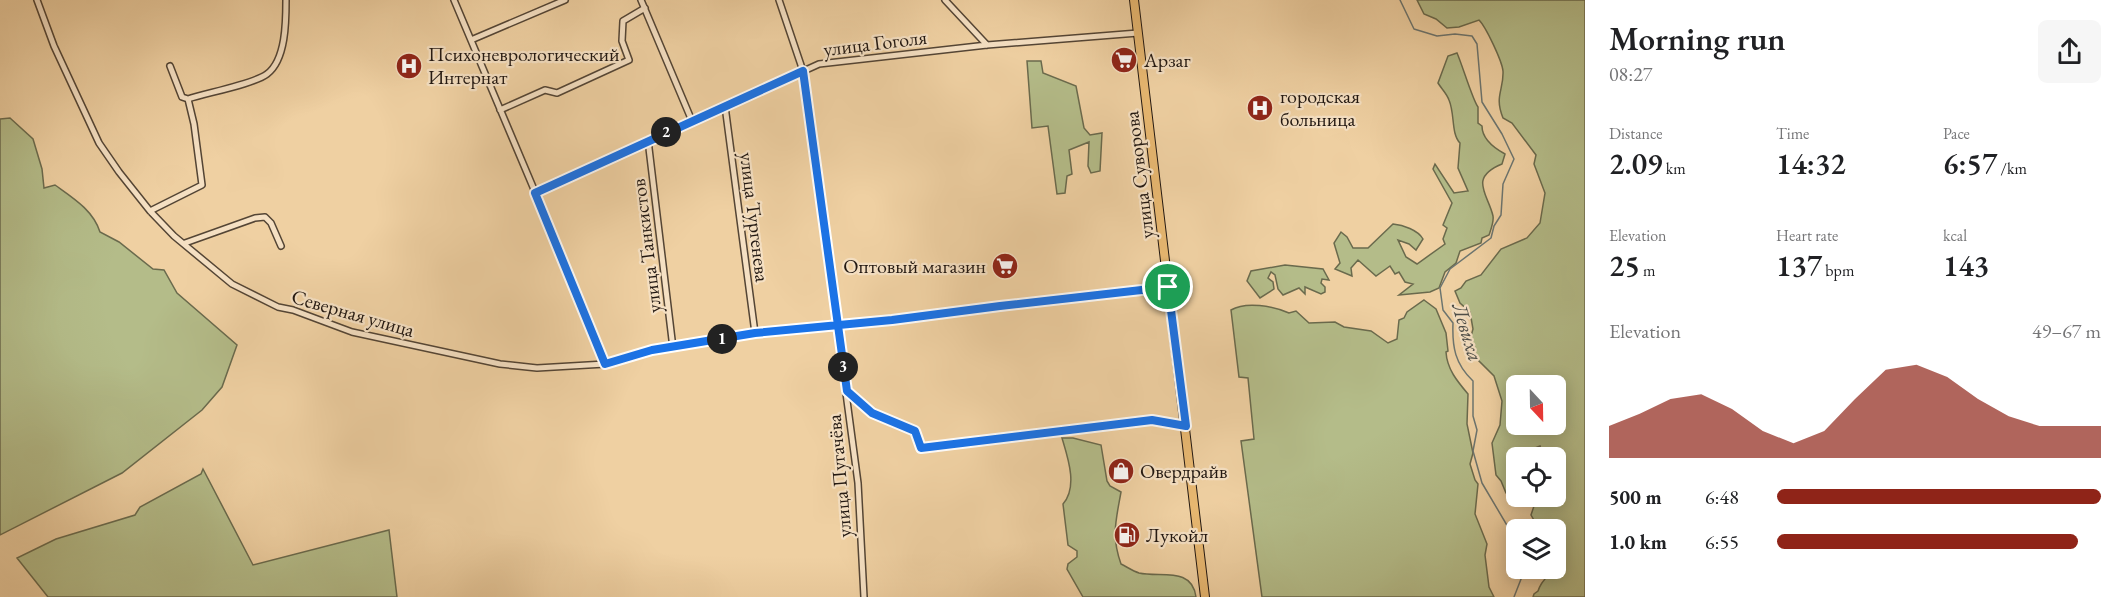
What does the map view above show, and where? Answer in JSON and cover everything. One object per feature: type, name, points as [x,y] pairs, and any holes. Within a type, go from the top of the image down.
[{"type":"main road","name":"улица Суворова","points":[[1134,0],[1205,597]]},
{"type":"street","name":"Северная улица","points":[[37,0],[54,45],[99,143],[150,211],[174,236],[232,284],[278,307],[293,310],[352,332],[500,364],[537,368],[605,364],[652,350],[755,333],[837,327],[1168,287]]},
{"type":"street","points":[[170,66],[182,97],[188,99],[253,81],[268,74],[281,55],[286,0]]},
{"type":"street","points":[[454,0],[605,364]]},
{"type":"street","points":[[471,40],[565,0]]},
{"type":"street","points":[[641,0],[692,121]]},
{"type":"street","name":"улица Пугачёва","points":[[779,0],[803,71],[858,483],[864,597]]},
{"type":"street","points":[[945,0],[987,45]]},
{"type":"street","points":[[500,110],[545,90],[556,93],[629,60],[622,41],[622,21],[645,8]]},
{"type":"street","name":"улица Гоголя","points":[[535,193],[819,64],[987,45],[1138,33]]},
{"type":"street","points":[[150,211],[202,185],[194,124],[188,99]]},
{"type":"street","name":"улица Тургенева","points":[[725,106],[755,333]]},
{"type":"street","name":"улица Танкистов","points":[[648,140],[673,348]]},
{"type":"street","points":[[185,243],[265,217],[271,223],[281,246]]},
{"type":"street","points":[[847,391],[872,413],[915,431],[921,448],[1152,420],[1186,426]]},
{"type":"green space","points":[[1417,0],[1585,0],[1585,597],[1533,597],[1546,579],[1566,579],[1566,519],[1533,519],[1531,515],[1534,507],[1566,507],[1566,447],[1506,447],[1506,493],[1496,475],[1492,443],[1500,425],[1502,401],[1494,376],[1475,357],[1470,340],[1473,329],[1470,312],[1460,303],[1455,291],[1461,288],[1466,281],[1481,275],[1501,249],[1527,238],[1540,223],[1545,193],[1534,164],[1536,155],[1512,123],[1503,118],[1499,104],[1503,78],[1502,66],[1482,24],[1479,20],[1459,27],[1447,28],[1436,19],[1424,14]]},
{"type":"green space","points":[[1457,53],[1478,107],[1478,123],[1482,126],[1489,143],[1505,154],[1502,164],[1492,169],[1483,181],[1493,216],[1492,226],[1489,235],[1482,238],[1481,243],[1460,251],[1456,263],[1445,272],[1439,288],[1430,292],[1399,295],[1413,284],[1405,282],[1399,272],[1395,274],[1390,266],[1376,276],[1358,260],[1351,268],[1352,276],[1335,269],[1340,263],[1334,243],[1341,232],[1353,248],[1368,248],[1393,224],[1401,226],[1414,231],[1423,239],[1416,250],[1409,244],[1398,240],[1406,257],[1417,264],[1445,244],[1443,239],[1447,228],[1443,225],[1452,203],[1433,169],[1435,164],[1454,193],[1468,191],[1458,168],[1460,143],[1455,134],[1451,105],[1438,83],[1448,56]]},
{"type":"green space","points":[[1027,61],[1041,61],[1043,73],[1076,86],[1084,128],[1090,135],[1102,133],[1100,171],[1091,173],[1088,166],[1089,142],[1069,150],[1072,174],[1067,176],[1065,193],[1057,194],[1048,126],[1032,128]]},
{"type":"green space","points":[[10,118],[33,139],[42,169],[44,188],[55,185],[93,217],[100,232],[119,242],[153,269],[164,270],[177,293],[237,345],[222,387],[202,410],[122,473],[0,535],[0,119]]},
{"type":"green space","points":[[1285,265],[1323,269],[1329,280],[1322,279],[1321,283],[1325,287],[1325,292],[1321,294],[1305,287],[1305,294],[1299,288],[1283,295],[1278,289],[1275,275],[1271,272],[1268,278],[1273,282],[1274,289],[1260,298],[1247,281],[1251,271]]},
{"type":"green space","points":[[1424,300],[1436,309],[1446,333],[1448,364],[1468,394],[1467,424],[1473,453],[1470,464],[1478,484],[1475,514],[1487,544],[1485,555],[1489,587],[1494,597],[1262,597],[1241,441],[1254,439],[1248,378],[1239,377],[1231,310],[1252,305],[1275,308],[1289,313],[1296,311],[1309,323],[1335,322],[1344,327],[1371,331],[1388,343],[1397,339],[1399,320]]},
{"type":"green space","points":[[1062,438],[1073,438],[1101,445],[1107,481],[1110,486],[1121,492],[1115,536],[1121,564],[1139,573],[1182,577],[1193,587],[1196,597],[1083,597],[1067,569],[1068,564],[1077,557],[1077,551],[1068,545],[1063,504],[1068,497],[1071,481]]},
{"type":"green space","points":[[203,469],[253,565],[389,530],[397,597],[48,597],[17,558],[56,539],[135,515],[140,507],[201,474]]},
{"type":"waterway","name":"Левиха","points":[[1400,0],[1414,29],[1437,36],[1455,34],[1472,36],[1477,44],[1482,102],[1514,159],[1503,184],[1501,215],[1494,226],[1491,238],[1450,269],[1440,288],[1443,310],[1453,323],[1453,340],[1458,362],[1473,381],[1473,416],[1477,430],[1473,451],[1482,483],[1506,524]]},
{"type":"waterway","name":"Левиха","points":[[1514,597],[1521,579]]},
{"type":"place","name":"Арзаг","points":[[1124,60]]},
{"type":"place","name":"Психоневрологический Интернат","points":[[409,66]]},
{"type":"place","name":"городская больница","points":[[1260,108]]},
{"type":"place","name":"Оптовый магазин","points":[[1005,266]]},
{"type":"place","name":"Овердрайв","points":[[1121,471]]},
{"type":"place","name":"Лукойл","points":[[1127,535]]},
{"type":"route","points":[[1168,287],[837,327],[755,333],[652,350],[605,364],[535,193],[803,71],[837,327],[847,391],[872,413],[915,431],[921,448],[1152,420],[1186,426],[1168,287]]}]
